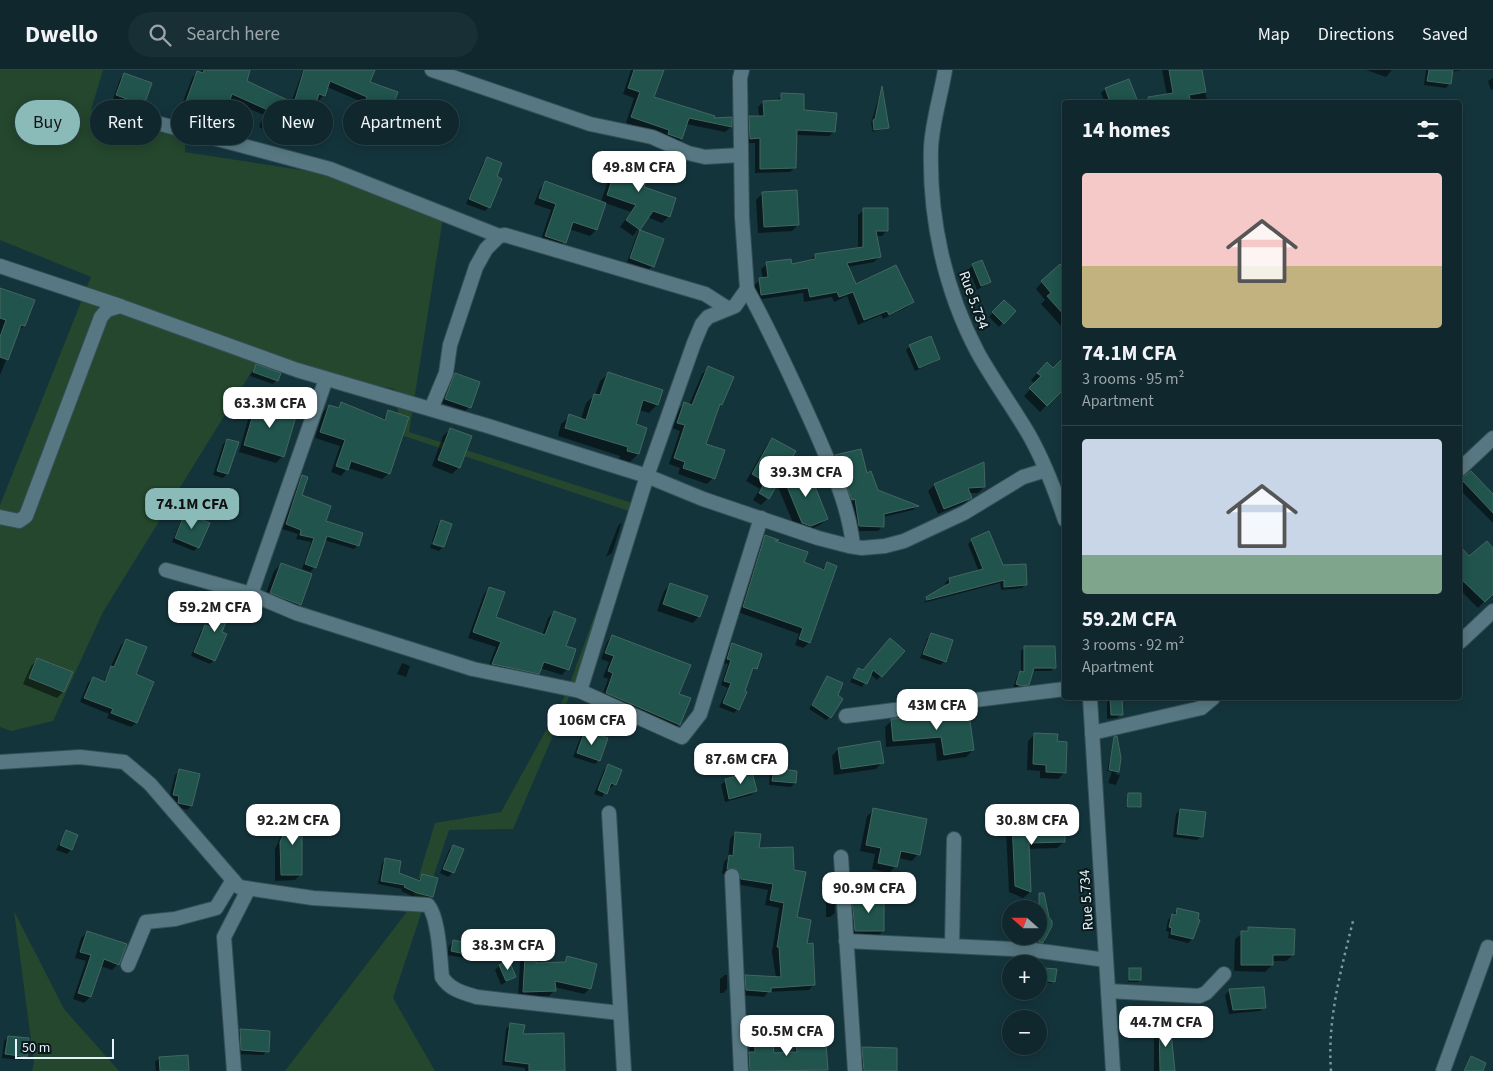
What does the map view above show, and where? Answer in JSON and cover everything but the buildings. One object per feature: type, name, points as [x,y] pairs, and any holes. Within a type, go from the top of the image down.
[{"type":"street","points":[[432,70],[590,124],[652,137],[696,155],[720,158],[741,155]]},
{"type":"street","points":[[741,70],[742,217],[747,289],[801,399],[834,474],[849,520],[853,546]]},
{"type":"street","name":"Rue 5.734","points":[[945,70],[931,147],[935,220],[947,274],[959,316],[979,354],[1029,435],[1054,485],[1062,510]]},
{"type":"street","points":[[161,124],[330,169],[499,236],[569,253],[705,294],[727,308]]},
{"type":"street","points":[[431,409],[446,373],[450,345],[476,267],[486,248],[499,236]]},
{"type":"street","points":[[0,266],[120,306],[326,379],[431,409],[647,476],[818,538],[853,546],[885,546],[904,541],[964,513],[1023,477],[1046,470]]},
{"type":"street","points":[[580,691],[647,476],[702,324],[708,317],[740,302],[747,289]]},
{"type":"street","points":[[0,517],[19,521],[26,516],[101,316],[107,310],[120,306]]},
{"type":"street","points":[[251,594],[326,379]]},
{"type":"street","points":[[1462,467],[1493,438]]},
{"type":"street","points":[[166,570],[251,594],[296,613],[473,669],[580,691],[682,737],[700,714],[760,518]]},
{"type":"street","points":[[1462,640],[1493,611]]},
{"type":"street","points":[[846,716],[1062,689]]},
{"type":"street","name":"Rue 5.734","points":[[1090,700],[1113,1071]]},
{"type":"street","points":[[1092,733],[1201,708],[1211,700]]},
{"type":"street","points":[[0,762],[80,757],[124,762],[150,784],[198,842],[239,887],[248,890],[313,898],[428,905],[432,910],[442,977],[445,982],[460,992],[477,997],[620,1013]]},
{"type":"street","points":[[609,813],[624,1071]]},
{"type":"street","points":[[952,946],[954,839]]},
{"type":"street","points":[[840,856],[855,1071]]},
{"type":"street","points":[[732,876],[741,1071]]},
{"type":"street","points":[[128,965],[146,922],[175,919],[216,908],[234,880]]},
{"type":"street","points":[[234,1071],[224,937],[248,890]]},
{"type":"street","points":[[846,941],[1033,950],[1106,960]]},
{"type":"street","points":[[1443,1071],[1488,947]]},
{"type":"street","points":[[1108,992],[1199,996],[1206,993],[1224,974]]},
{"type":"path","points":[[1331,1071],[1330,1052],[1337,984],[1354,921]]},
{"type":"green space","points":[[0,70],[103,70],[94,100],[90,100],[90,145],[161,145],[161,127],[171,130],[171,145],[185,145],[185,152],[346,177],[443,218],[409,432],[642,506],[566,705],[513,829],[449,830],[393,998],[435,1071],[285,1071],[409,909],[435,823],[501,812],[566,694],[632,512],[401,435],[395,389],[257,363],[103,612],[53,721],[11,731],[0,727],[0,505],[91,277],[0,240]]},
{"type":"green space","points":[[14,911],[64,1009],[119,1071],[32,1071],[34,1063]]}]
